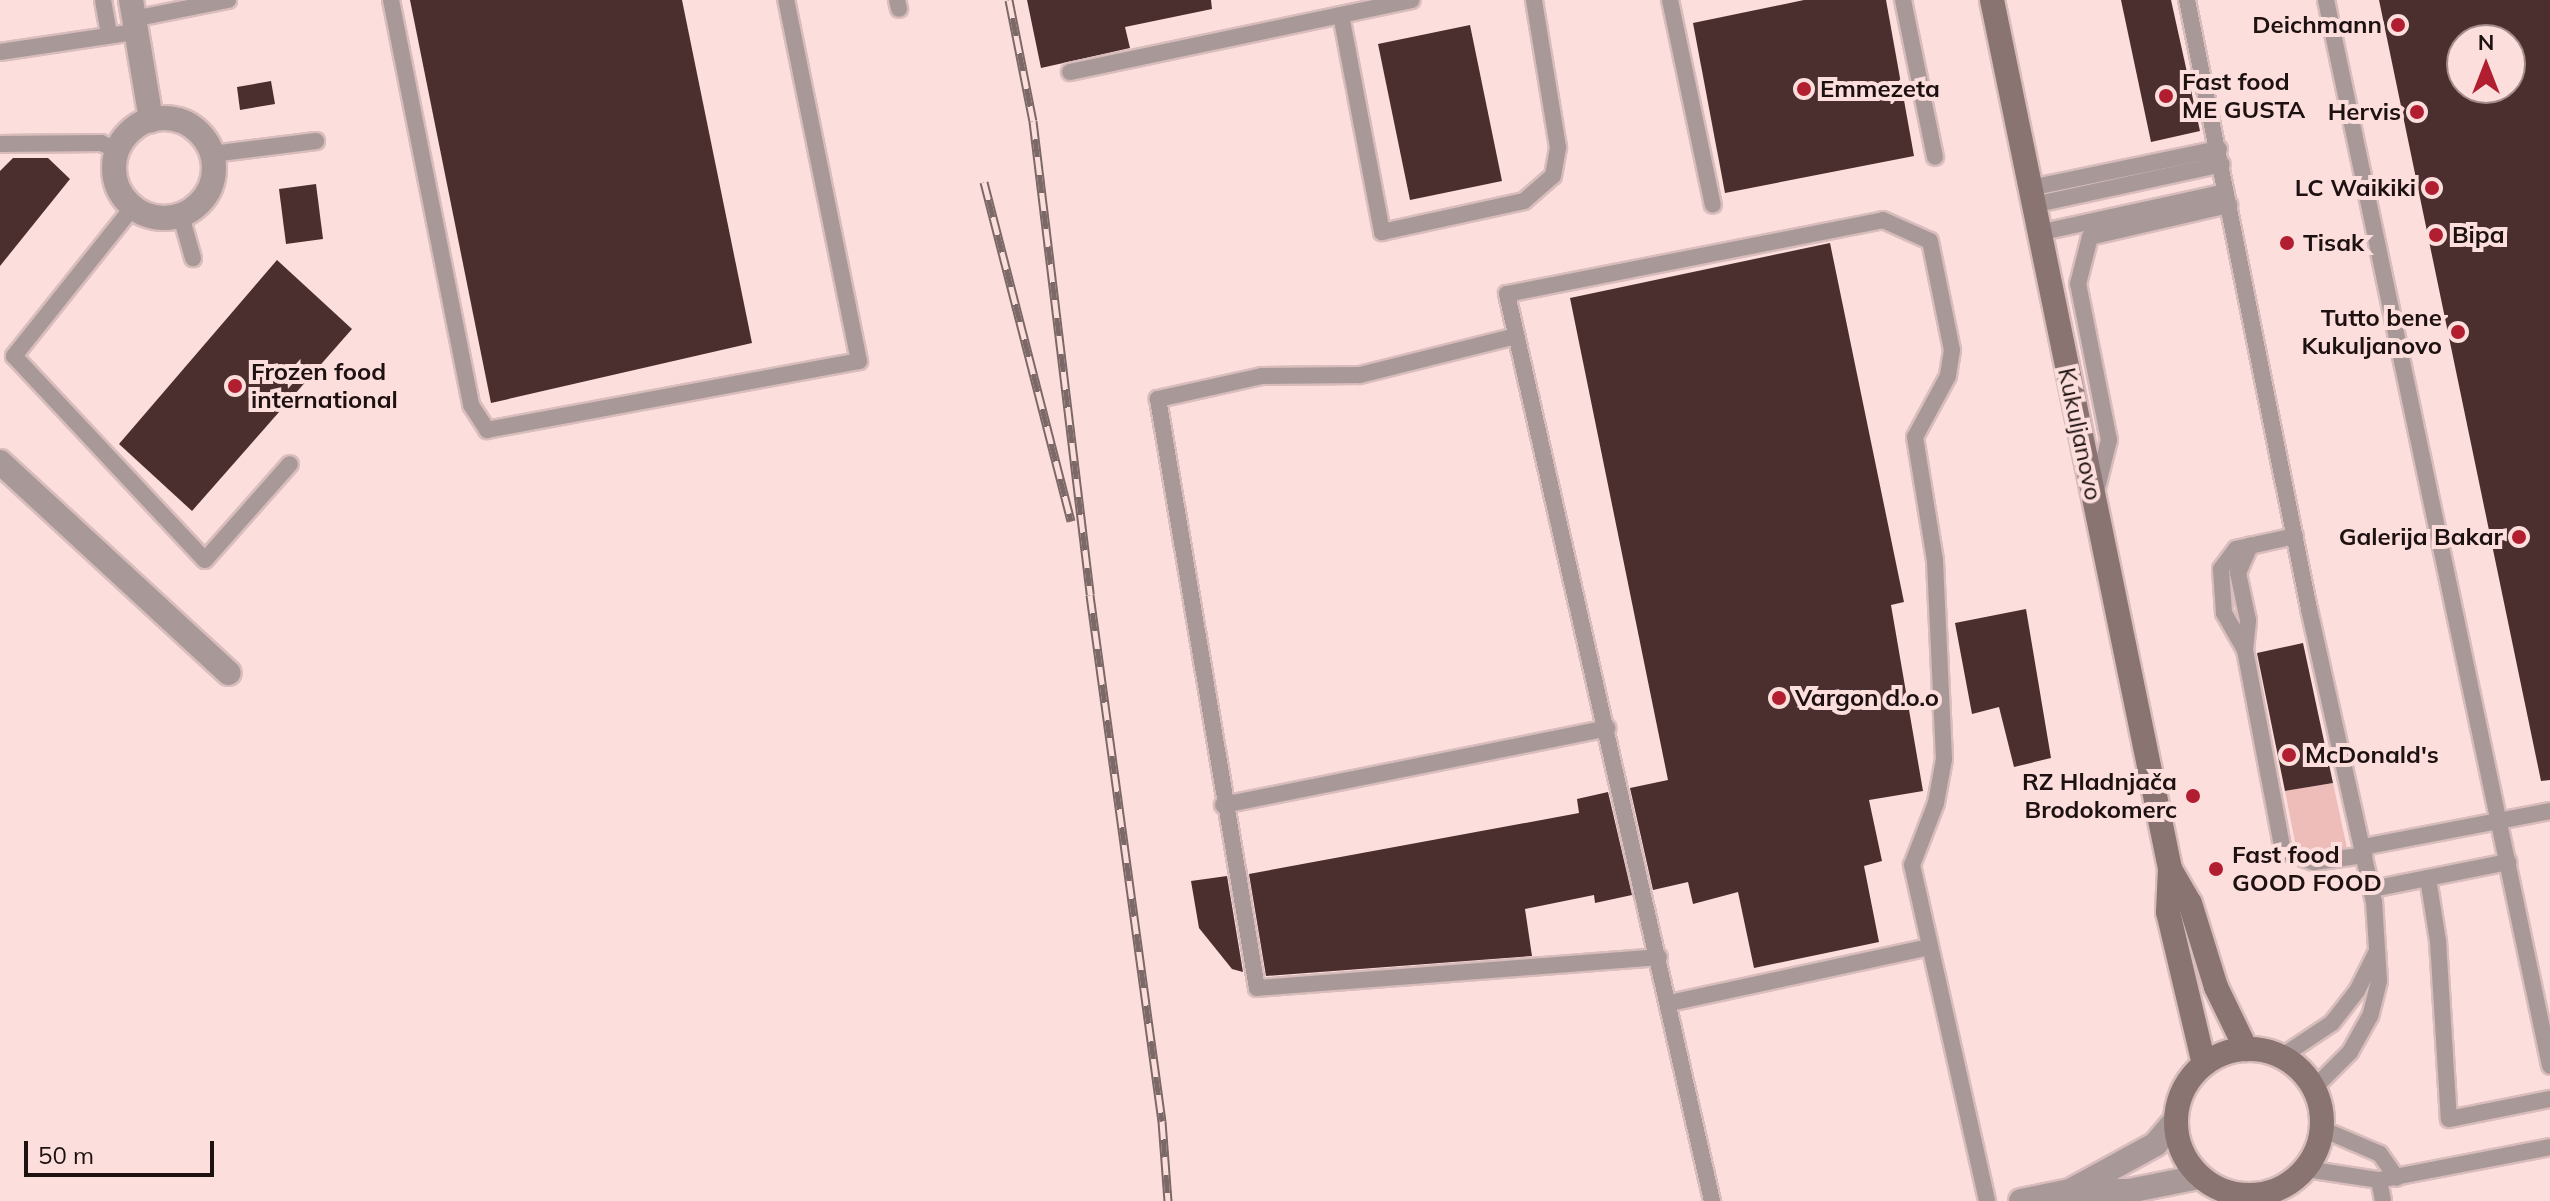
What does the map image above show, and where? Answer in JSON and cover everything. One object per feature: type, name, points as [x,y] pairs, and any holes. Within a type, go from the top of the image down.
[{"type":"main road","name":"Kukuljanovo","points":[[1992,0],[2170,869]]},
{"type":"main road","points":[[2170,869],[2190,903],[2216,987],[2246,1049]]},
{"type":"main road","points":[[2170,869],[2168,912],[2204,1064]]},
{"type":"main road","points":[[2246,1049],[2281,1057],[2314,1088],[2322,1129],[2306,1169],[2271,1197],[2246,1196],[2215,1189],[2186,1161],[2175,1121],[2179,1100],[2204,1064],[2246,1049]]},
{"type":"street","points":[[133,17],[151,120]]},
{"type":"street","points":[[151,120],[184,122],[199,131],[212,154],[214,178],[207,194],[181,216],[164,219],[133,207],[115,182],[117,150],[125,137],[151,120]]},
{"type":"street","points":[[0,462],[229,673]]},
{"type":"street","points":[[2070,1191],[2156,1144],[2175,1121]]},
{"type":"street","points":[[2021,1201],[2070,1191],[2215,1189]]},
{"type":"lane","points":[[103,0],[109,35]]},
{"type":"lane","points":[[0,52],[109,35],[133,17],[228,0]]},
{"type":"lane","points":[[391,0],[471,405],[487,430],[859,361],[786,0]]},
{"type":"lane","points":[[1070,72],[1412,0]]},
{"type":"lane","points":[[1341,15],[1382,232],[1515,203],[1547,184],[1558,147],[1534,0]]},
{"type":"lane","points":[[1670,0],[1713,205]]},
{"type":"lane","points":[[1903,0],[1935,157]]},
{"type":"lane","points":[[2187,0],[2221,156],[2295,536],[2372,889],[2379,981],[2370,1016],[2350,1052],[2314,1088]]},
{"type":"lane","points":[[2326,0],[2550,1066]]},
{"type":"lane","points":[[212,154],[316,141]]},
{"type":"lane","points":[[0,144],[101,143],[117,150]]},
{"type":"lane","points":[[2032,196],[2221,156]]},
{"type":"lane","points":[[2038,233],[2228,198]]},
{"type":"lane","points":[[2094,501],[2109,440],[2078,284],[2090,237],[2228,198]]},
{"type":"lane","points":[[133,207],[14,356],[205,560],[290,464]]},
{"type":"lane","points":[[181,216],[193,258]]},
{"type":"lane","points":[[1712,1201],[1670,1003],[1507,294],[1862,221],[1883,220],[1914,229],[1930,241],[1952,350],[1948,376],[1915,437],[1935,561],[1943,667],[1944,759],[1936,803],[1912,865],[1987,1201]]},
{"type":"lane","points":[[1516,336],[1359,375],[1262,376],[1158,399],[1223,805],[1257,988],[1659,957]]},
{"type":"lane","points":[[2295,536],[2236,549],[2221,569],[2224,613],[2245,650],[2283,851],[2314,862],[2550,811]]},
{"type":"lane","points":[[1223,805],[1607,728]]},
{"type":"lane","points":[[2372,889],[2508,862]]},
{"type":"lane","points":[[2428,878],[2438,941],[2449,1119],[2550,1099]]},
{"type":"lane","points":[[1670,1003],[1929,947]]},
{"type":"lane","points":[[2281,1057],[2332,1023],[2357,991],[2377,949]]},
{"type":"lane","points":[[2322,1129],[2380,1154],[2397,1178]]},
{"type":"lane","points":[[2306,1169],[2379,1180],[2550,1147]]},
{"type":"lane","points":[[2379,1180],[2383,1201]]},
{"type":"shaded area","points":[[2333,783],[2347,848],[2312,855],[2297,852],[2285,791]]},
{"type":"building","points":[[410,0],[682,0],[752,343],[491,403]]},
{"type":"building","points":[[1027,0],[1211,0],[1212,9],[1125,27],[1130,48],[1041,68]]},
{"type":"building","name":"Emmezeta","points":[[1804,0],[1886,0],[1914,156],[1725,193],[1693,23]]},
{"type":"building","points":[[2121,0],[2171,0],[2200,131],[2151,142]]},
{"type":"building","name":"Galerija Bakar","points":[[2379,0],[2550,0],[2550,780],[2541,781]]},
{"type":"building","points":[[1470,25],[1502,181],[1410,200],[1378,44]]},
{"type":"building","points":[[271,81],[275,104],[240,110],[237,87]]},
{"type":"building","points":[[13,158],[48,158],[70,179],[0,266],[0,171]]},
{"type":"building","points":[[316,184],[323,239],[286,244],[279,189]]},
{"type":"building","name":"Vargon d.o.o","points":[[1830,243],[1904,602],[1891,605],[1923,791],[1869,800],[1882,861],[1864,866],[1879,942],[1754,968],[1738,892],[1693,904],[1688,882],[1653,890],[1630,788],[1668,780],[1570,298]]},
{"type":"building","name":"Frozen food international","points":[[277,260],[352,329],[192,511],[119,444]]},
{"type":"building","points":[[2026,609],[2051,758],[2014,767],[1999,707],[1972,714],[1955,623]]},
{"type":"building","points":[[2303,643],[2333,783],[2285,791],[2257,653]]},
{"type":"building","points":[[1608,792],[1632,895],[1595,903],[1594,895],[1525,909],[1532,956],[1266,976],[1249,874],[1579,813],[1577,799]]},
{"type":"building","points":[[1227,876],[1243,972],[1232,969],[1199,928],[1191,881]]},
{"type":"railway","points":[[1009,0],[1033,121],[1090,595],[1162,1121],[1168,1201]]},
{"type":"railway","points":[[984,182],[1071,521]]},
{"type":"place","name":"Deichmann","points":[[2398,25]]},
{"type":"place","name":"Emmezeta","points":[[1804,89]]},
{"type":"place","name":"Fast food ME GUSTA","points":[[2166,96]]},
{"type":"place","name":"Hervis","points":[[2417,112]]},
{"type":"place","name":"LC Waikiki","points":[[2432,188]]},
{"type":"place","name":"Bipa","points":[[2436,235]]},
{"type":"place","name":"Tisak","points":[[2287,243]]},
{"type":"place","name":"Tutto bene Kukuljanovo","points":[[2458,332]]},
{"type":"place","name":"Frozen food international","points":[[235,386]]},
{"type":"place","name":"Galerija Bakar","points":[[2519,537]]},
{"type":"place","name":"Vargon d.o.o","points":[[1779,698]]},
{"type":"place","name":"McDonald's","points":[[2289,755]]},
{"type":"place","name":"RZ Hladnjača Brodokomerc","points":[[2193,796]]},
{"type":"place","name":"Fast food GOOD FOOD","points":[[2216,869]]}]
